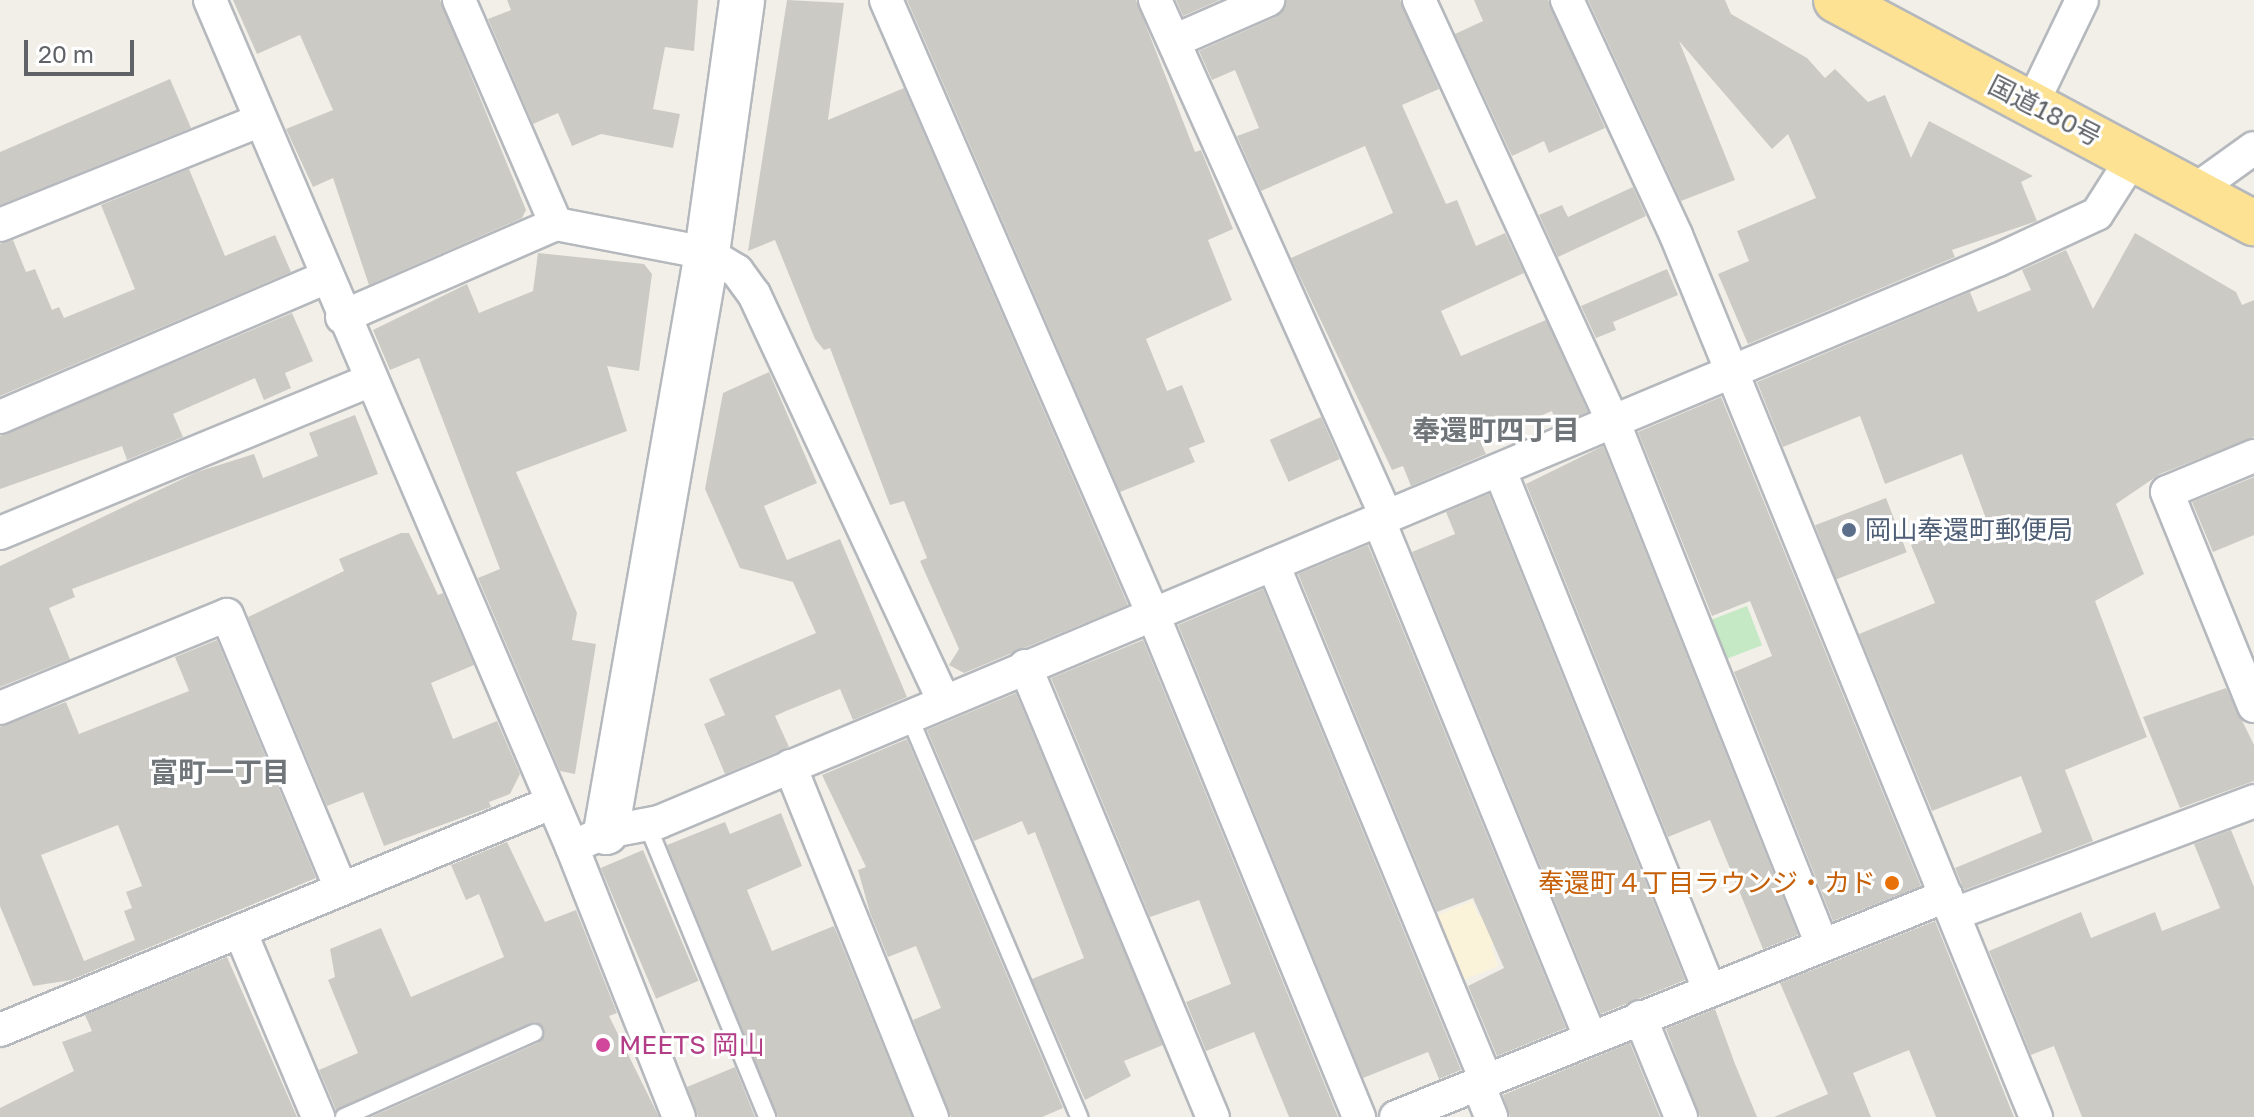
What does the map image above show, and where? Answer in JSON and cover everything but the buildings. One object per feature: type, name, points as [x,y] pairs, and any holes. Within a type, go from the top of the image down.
[{"type":"highway","name":"国道180号","points":[[1836,0],[2197,189],[2254,223]]},
{"type":"street","points":[[210,0],[325,278],[551,803],[608,834],[790,766],[1152,612],[1383,520],[1733,373],[2097,214],[2110,204],[2134,156]]},
{"type":"street","points":[[459,0],[556,224]]},
{"type":"street","points":[[679,1117],[608,834],[707,253],[742,0]]},
{"type":"street","points":[[886,0],[1152,612],[1359,1117]]},
{"type":"street","points":[[1155,0],[1383,520],[1590,1037]]},
{"type":"street","points":[[1174,41],[1268,0]]},
{"type":"street","points":[[1419,0],[1614,423],[1822,945]]},
{"type":"street","points":[[1567,0],[1733,373],[2036,1117]]},
{"type":"street","points":[[2032,104],[2082,0]]},
{"type":"street","points":[[0,225],[259,121]]},
{"type":"street","points":[[2197,189],[2254,148]]},
{"type":"street","points":[[342,317],[556,224],[707,253],[737,271],[754,294],[944,701]]},
{"type":"street","points":[[0,417],[325,278]]},
{"type":"street","points":[[0,533],[369,381]]},
{"type":"street","points":[[2254,456],[2167,492],[2254,706]]},
{"type":"street","points":[[1500,471],[1709,989]]},
{"type":"street","points":[[1273,564],[1482,1082],[1491,1117]]},
{"type":"street","points":[[0,708],[227,615],[341,889]]},
{"type":"street","points":[[1025,666],[1213,1117]]},
{"type":"street","points":[[790,766],[932,1117]]},
{"type":"street","points":[[0,1030],[551,803]]},
{"type":"street","points":[[1396,1117],[1822,945],[2252,807]]},
{"type":"street","points":[[240,931],[318,1117]]},
{"type":"street","points":[[1640,1017],[1681,1117]]},
{"type":"lane","points":[[909,716],[1079,1117]]},
{"type":"lane","points":[[608,834],[767,1117]]},
{"type":"lane","points":[[344,1117],[534,1033]]},
{"type":"green space","points":[[1747,606],[1762,645],[1717,662],[1702,623]]},
{"type":"sand","points":[[1524,899],[1535,928],[1491,945],[1498,966],[1456,983],[1431,918],[1472,901],[1479,917]]},
{"type":"place","name":"岡山奉還町郵便局","points":[[1849,530]]},
{"type":"place","name":"奉還町４丁目ラウンジ・カド","points":[[1892,883]]},
{"type":"place","name":"MEETS 岡山","points":[[603,1045]]},
{"type":"district","name":"奉還町四丁目","points":[[1496,430]]},
{"type":"district","name":"富町一丁目","points":[[220,772]]}]
